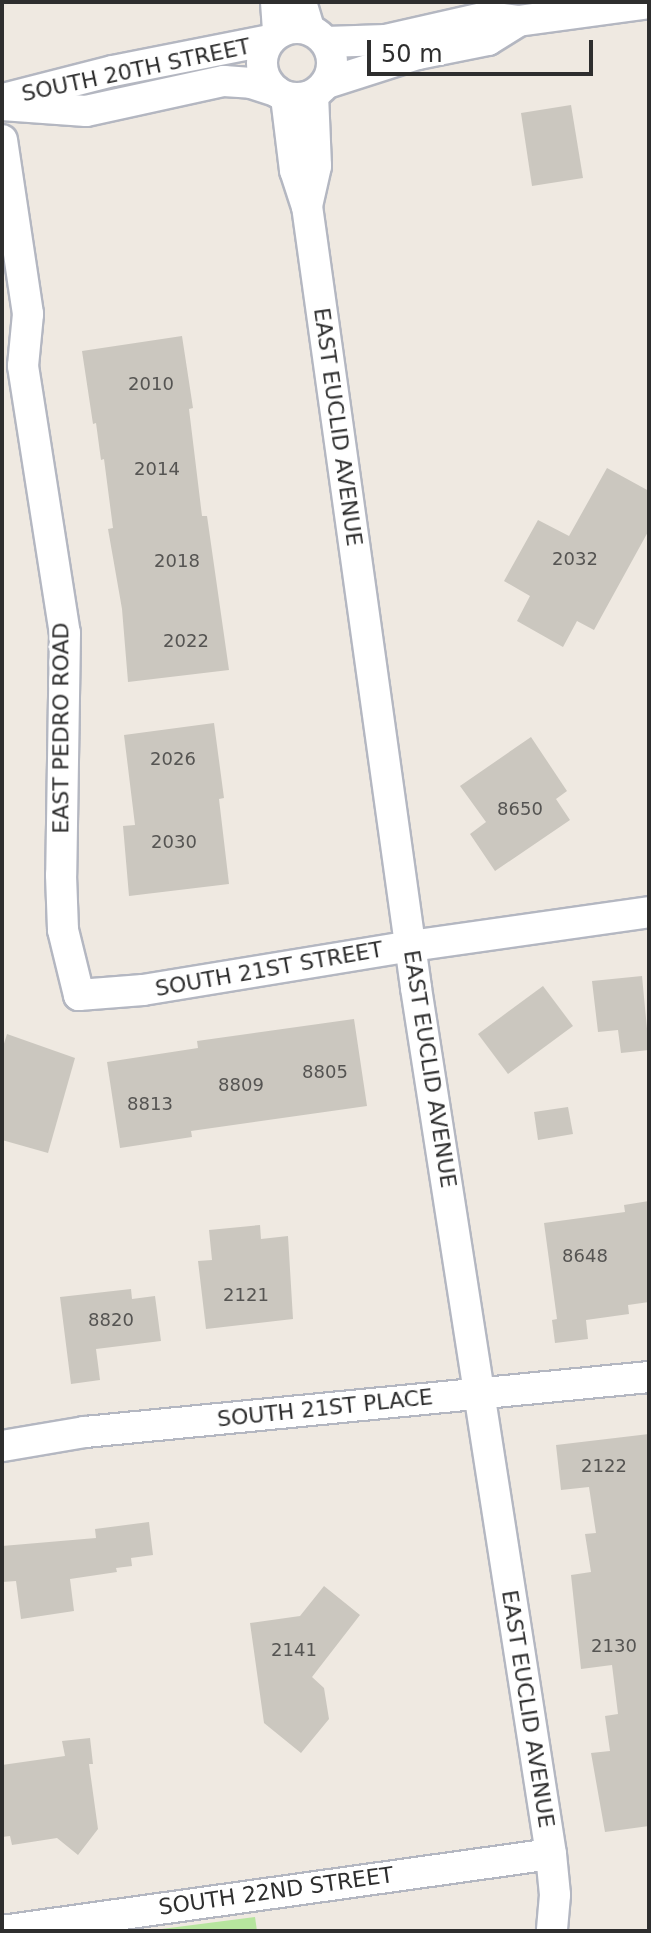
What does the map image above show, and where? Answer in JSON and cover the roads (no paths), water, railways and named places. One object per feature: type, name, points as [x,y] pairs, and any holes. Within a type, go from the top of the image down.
[{"type":"street","points":[[276,2],[274,36],[262,61],[268,83],[300,92],[418,54],[488,40],[518,21]]},
{"type":"street","points":[[274,36],[288,28],[312,25],[386,40],[487,17],[518,21],[649,3]]},
{"type":"street","points":[[300,92],[333,63],[312,25]]},
{"type":"street","name":"SOUTH 20TH STREET","points":[[2,102],[113,71],[274,36]]},
{"type":"street","name":"SOUTH 20TH STREET","points":[[2,102],[86,111],[224,81],[300,92]]},
{"type":"street","name":"EAST EUCLID AVENUE","points":[[300,92],[295,170],[307,206],[411,946],[551,1854],[555,1895],[552,1931]]},
{"type":"street","name":"EAST PEDRO ROAD","points":[[2,140],[28,314],[13,368]]},
{"type":"street","name":"EAST PEDRO ROAD","points":[[2,330],[13,368],[65,633],[60,765],[63,930],[79,995]]},
{"type":"street","name":"SOUTH 21ST STREET","points":[[79,995],[143,990],[411,946],[649,912]]},
{"type":"street","name":"SOUTH 21ST PLACE","points":[[2,1446],[85,1432],[649,1377]]},
{"type":"street","name":"SOUTH 22ND STREET","points":[[2,1931],[551,1854]]}]
